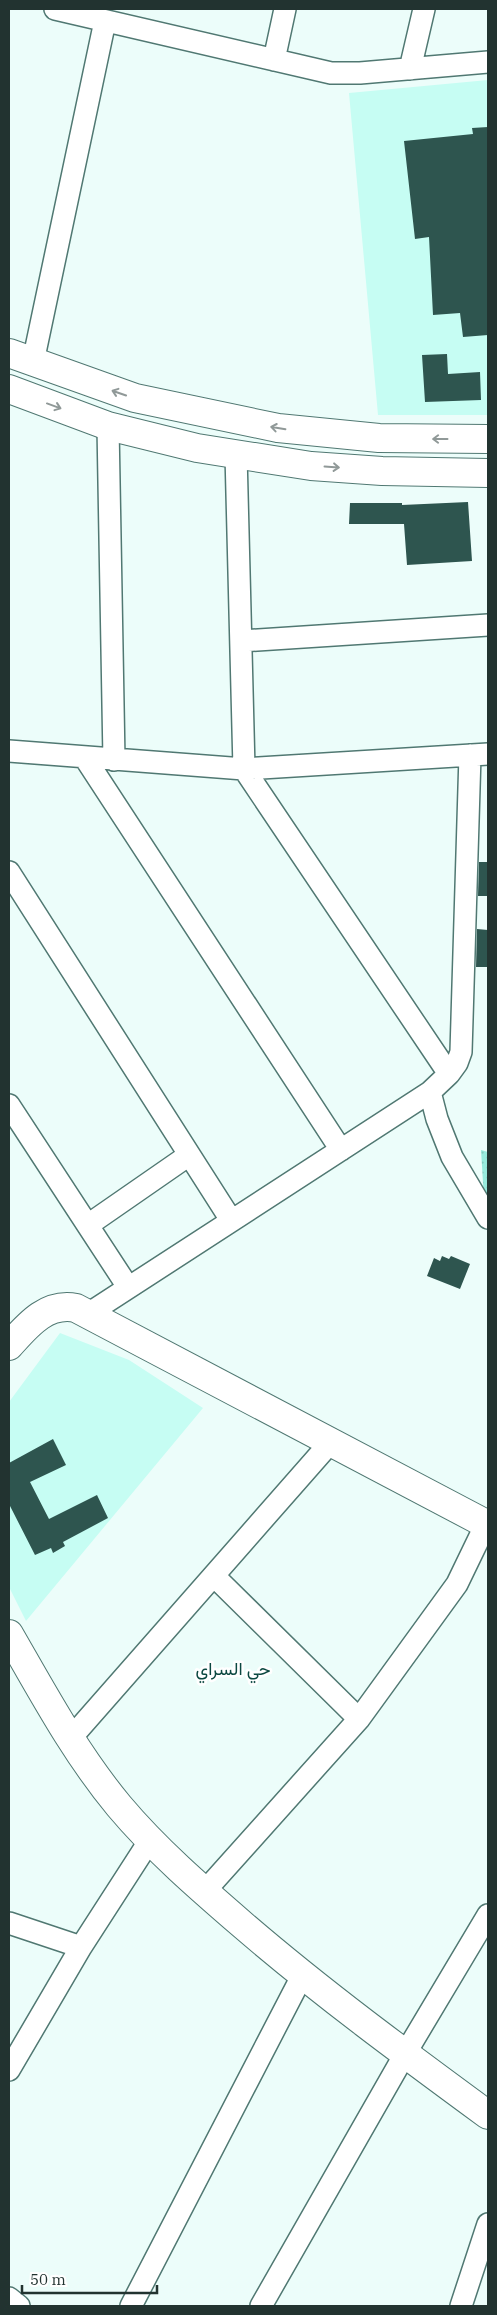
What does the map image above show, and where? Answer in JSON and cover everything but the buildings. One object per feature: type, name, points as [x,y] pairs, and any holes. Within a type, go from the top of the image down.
[{"type":"street","points":[[61,9],[105,22],[341,74],[410,70],[488,62]]},
{"type":"street","points":[[274,60],[285,9]]},
{"type":"street","points":[[410,70],[424,9]]},
{"type":"street","points":[[105,22],[21,358],[134,398],[278,428],[379,438],[488,439]]},
{"type":"street","points":[[9,389],[108,426],[154,439],[236,454],[319,467],[382,471],[488,473]]},
{"type":"street","points":[[108,426],[114,760]]},
{"type":"street","points":[[236,454],[244,769],[449,1074]]},
{"type":"street","points":[[241,641],[488,625]]},
{"type":"street","points":[[9,751],[244,769],[479,755],[461,1052],[457,1064],[430,1092],[128,1286],[88,1314]]},
{"type":"street","points":[[85,758],[341,1150]]},
{"type":"street","points":[[9,872],[231,1220]]},
{"type":"street","points":[[430,1092],[437,1119],[452,1157],[488,1218]]},
{"type":"street","points":[[9,1105],[128,1286]]},
{"type":"street","points":[[88,1225],[189,1155]]},
{"type":"street","points":[[9,1346],[34,1319],[51,1309],[67,1306],[88,1314],[330,1444],[487,1525],[457,1584],[359,1719],[204,1892]]},
{"type":"street","points":[[70,1740],[330,1444]]},
{"type":"street","points":[[214,1576],[359,1719]]},
{"type":"street","points":[[9,1634],[70,1740],[119,1806],[150,1840],[204,1892],[302,1976],[488,2115]]},
{"type":"street","points":[[9,2070],[81,1947],[150,1840]]},
{"type":"street","points":[[261,2306],[405,2054],[483,1936],[488,1915]]},
{"type":"street","points":[[9,1923],[81,1947]]},
{"type":"street","points":[[131,2306],[302,1976]]},
{"type":"street","points":[[461,2306],[488,2224]]},
{"type":"street","points":[[9,2298],[19,2306]]},
{"type":"shaded area","points":[[488,80],[488,415],[378,415],[349,93]]},
{"type":"shaded area","points":[[481,1150],[488,1152],[488,1200],[484,1199]]},
{"type":"shaded area","points":[[60,1333],[129,1360],[203,1408],[26,1621],[9,1587],[9,1402]]},
{"type":"district","name":"حي السراي","points":[[233,1669]]}]
